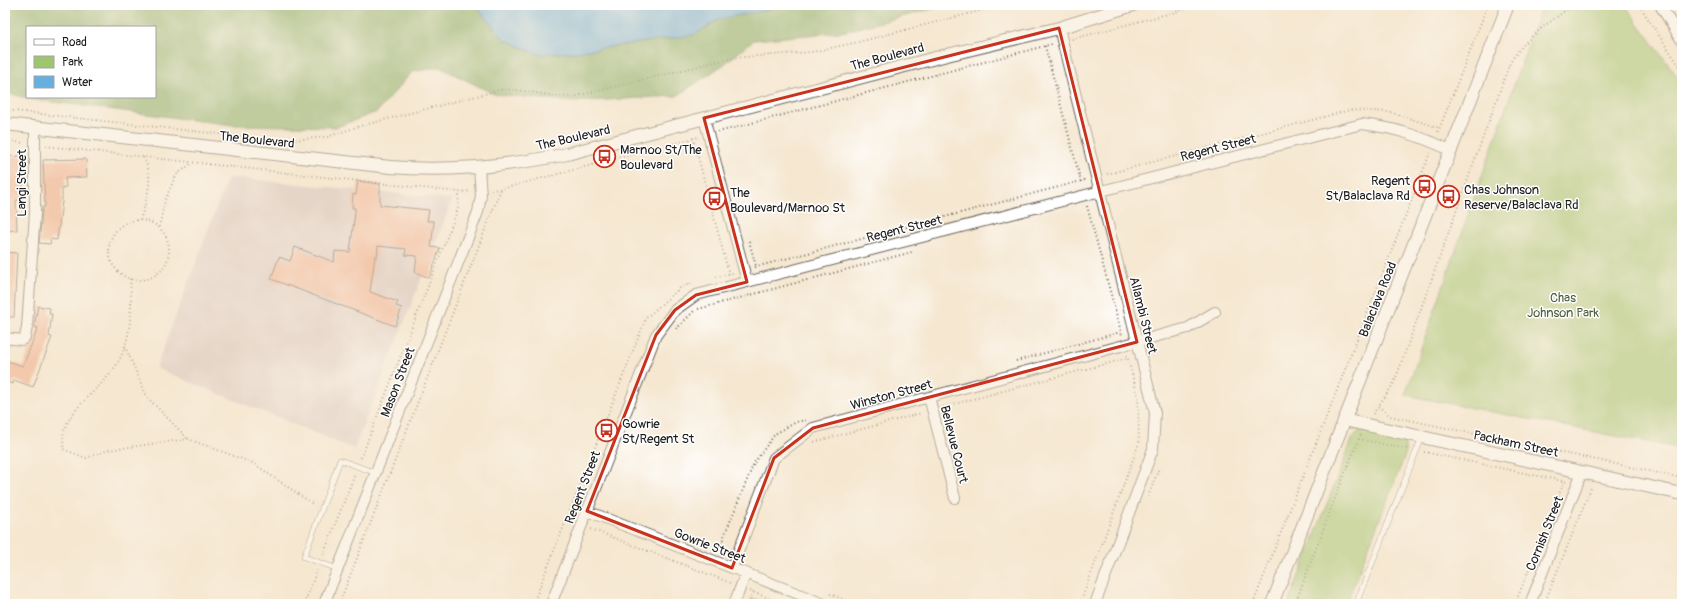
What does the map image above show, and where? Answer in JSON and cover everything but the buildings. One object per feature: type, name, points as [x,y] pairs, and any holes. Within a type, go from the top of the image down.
[{"type":"street","name":"The Boulevard","points":[[5,124],[390,167],[415,169],[479,168],[515,164],[566,154],[947,55],[1059,28],[1133,5]]},
{"type":"street","name":"Balaclava Road","points":[[1272,604],[1452,151],[1508,5]]},
{"type":"street","points":[[1660,5],[1682,41]]},
{"type":"street","name":"Allambi Street","points":[[1059,28],[1155,413],[1154,449],[1095,604]]},
{"type":"street","points":[[704,118],[747,282]]},
{"type":"street","name":"Regent Street","points":[[551,604],[656,335],[675,310],[696,295],[1362,124],[1389,127],[1432,148],[1452,151]]},
{"type":"street","name":"Langi Street","points":[[5,338],[22,340],[25,337],[27,327],[35,213],[35,128]]},
{"type":"street","name":"Mason Street","points":[[324,604],[478,212],[481,190],[479,168]]},
{"type":"street","name":"Winston Street","points":[[732,568],[774,458],[812,428],[1188,328],[1215,312]]},
{"type":"street","name":"Bellevue Court","points":[[929,397],[955,498]]},
{"type":"street","name":"Packham Street","points":[[1344,420],[1682,494]]},
{"type":"street","name":"Cornish Street","points":[[1530,604],[1582,472]]},
{"type":"street","name":"Gowrie Street","points":[[587,511],[824,604]]},
{"type":"street","points":[[734,604],[746,573]]},
{"type":"lane","points":[[1356,604],[1422,437]]},
{"type":"lane","points":[[338,569],[304,557],[340,460],[376,472]]},
{"type":"path","points":[[5,110],[282,141],[299,140],[327,137],[360,126],[500,90],[511,89],[557,96],[577,96],[731,58],[812,52],[854,43],[1003,5]]},
{"type":"path","points":[[5,141],[459,192],[501,189],[1202,5]]},
{"type":"path","points":[[1253,604],[1488,5]]},
{"type":"path","points":[[1295,604],[1326,525],[1338,488],[1359,438],[1394,383],[1510,63],[1521,46],[1534,33],[1573,5]]},
{"type":"path","points":[[1639,5],[1682,70]]},
{"type":"path","points":[[1045,46],[1138,397],[1139,443],[1080,604]]},
{"type":"path","points":[[715,278],[1350,110],[1389,112],[1440,128]]},
{"type":"path","points":[[693,138],[728,274]]},
{"type":"path","points":[[1423,151],[1432,148]]},
{"type":"path","points":[[140,220],[148,194],[149,166],[143,157]]},
{"type":"path","points":[[159,227],[166,200],[176,175],[193,162]]},
{"type":"path","points":[[339,604],[501,189]]},
{"type":"path","points":[[304,604],[458,209],[459,192]]},
{"type":"path","points":[[1080,208],[1087,206]]},
{"type":"path","points":[[140,220],[150,222],[159,227],[165,235],[169,245],[169,255],[165,265],[159,273],[150,278],[140,280],[130,279],[121,275],[114,268],[108,250],[110,240],[122,225],[130,221],[140,220]]},
{"type":"path","points":[[671,333],[696,309],[919,250]]},
{"type":"path","points":[[130,279],[128,340],[118,363],[100,386],[71,416],[64,429],[64,449],[86,458],[108,450],[188,440],[253,463],[321,510]]},
{"type":"path","points":[[533,604],[646,318],[681,286],[694,283]]},
{"type":"path","points":[[125,345],[147,397],[188,440]]},
{"type":"path","points":[[812,442],[1128,358]]},
{"type":"path","points":[[1378,406],[1390,416],[1682,478]]},
{"type":"path","points":[[1359,438],[1592,488],[1544,604]]},
{"type":"path","points":[[1515,604],[1564,482]]},
{"type":"path","points":[[589,536],[597,515]]},
{"type":"path","points":[[591,530],[784,604]]},
{"type":"path","points":[[748,604],[752,592]]},
{"type":"highlighted area","points":[[1059,28],[1137,342],[813,428],[774,458],[732,568],[587,511],[656,335],[675,310],[696,295],[747,282],[704,118]]},
{"type":"shaded area","points":[[228,177],[453,199],[354,449],[156,368]]},
{"type":"green space","points":[[5,5],[475,5],[504,39],[537,54],[575,52],[693,35],[720,19],[791,5],[949,5],[842,32],[754,40],[723,65],[677,96],[574,102],[494,94],[439,67],[412,72],[377,112],[337,127],[232,125],[29,99],[5,92]]},
{"type":"green space","name":"Chas Johnson Park","points":[[1542,5],[1625,5],[1682,83],[1682,449],[1405,395]]},
{"type":"green space","points":[[1361,429],[1404,439],[1406,453],[1346,604],[1288,604],[1353,437]]},
{"type":"green space","points":[[753,598],[771,604],[750,604]]},
{"type":"water","points":[[475,5],[791,5],[720,19],[693,35],[575,52],[537,54],[504,39]]},
{"type":"place","name":"Marnoo St/The Boulevard","points":[[604,156]]},
{"type":"place","name":"Regent St/Balaclava Rd","points":[[1425,187]]},
{"type":"place","name":"Chas Johnson Reserve/Balaclava Rd","points":[[1448,196]]},
{"type":"place","name":"The Boulevard/Marnoo St","points":[[715,199]]},
{"type":"place","name":"Gowrie St/Regent St","points":[[606,430]]}]
